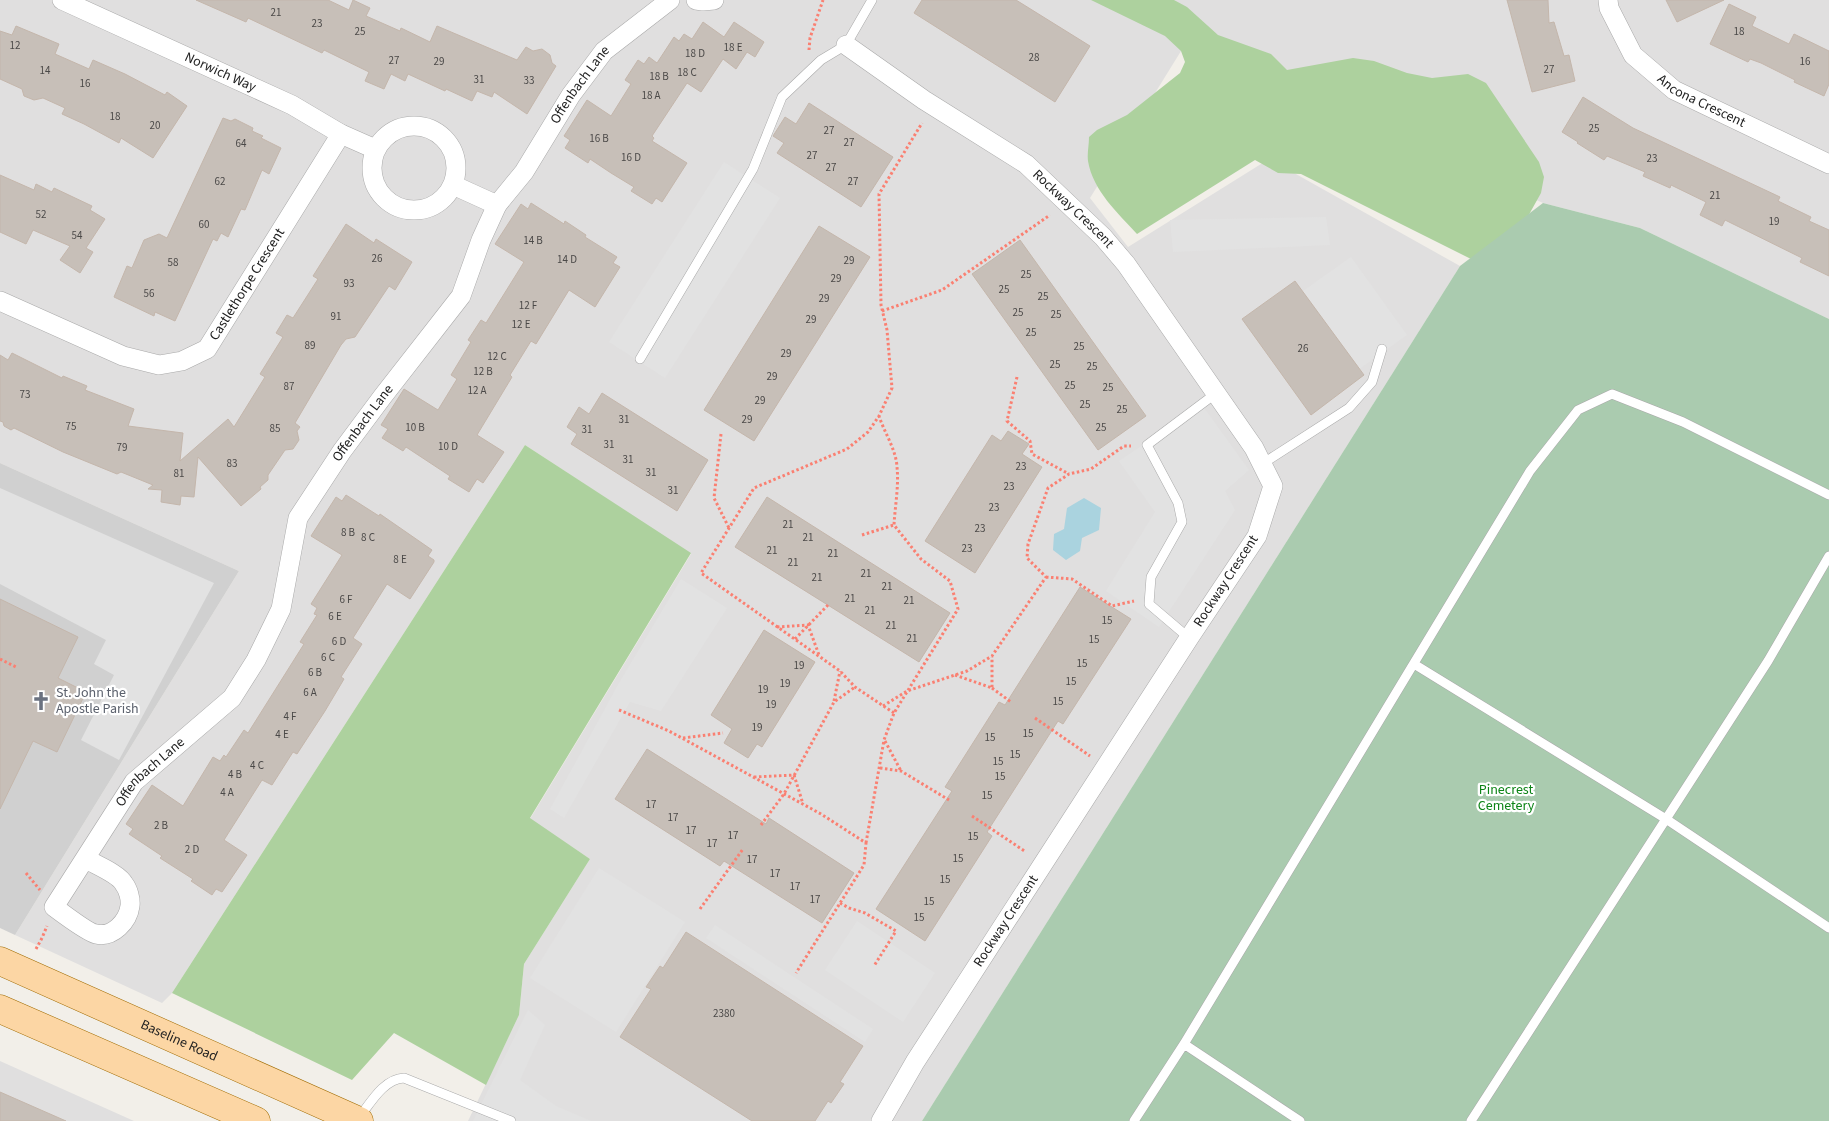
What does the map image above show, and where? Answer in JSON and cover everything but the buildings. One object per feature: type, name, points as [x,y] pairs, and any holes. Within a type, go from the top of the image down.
[{"type":"main road","name":"Baseline Road","points":[[0,962],[358,1121]]},
{"type":"main road","points":[[0,1009],[256,1121]]},
{"type":"street","name":"Norwich Way","points":[[62,0],[292,105],[341,134],[375,149]]},
{"type":"street","name":"Offenbach Lane","points":[[86,859],[134,782],[232,698],[256,660],[281,609],[298,518],[342,451],[461,296],[481,240],[497,206],[524,172],[571,95],[604,51],[670,0]]},
{"type":"street","points":[[696,0],[714,0]]},
{"type":"street","name":"Ancona Crescent","points":[[1608,0],[1609,8],[1633,55],[1674,90],[1829,164]]},
{"type":"street","name":"Rockway Crescent","points":[[846,45],[933,105],[1026,164],[1103,237],[1126,264],[1254,448],[1273,486],[1257,536],[915,1062],[881,1121]]},
{"type":"street","points":[[410,125],[424,126],[438,132],[448,143],[454,156],[456,171],[453,185],[435,205],[409,210],[396,206],[385,199],[377,188],[372,176],[371,163],[375,149],[395,129],[410,125]]},
{"type":"street","name":"Castlethorpe Crescent","points":[[0,301],[123,356],[159,365],[182,362],[207,349],[341,134]]},
{"type":"street","points":[[453,185],[497,206]]},
{"type":"lane","points":[[640,359],[753,170],[782,97],[821,60],[846,45],[872,0]]},
{"type":"lane","points":[[1262,464],[1349,408],[1372,382],[1382,349]]},
{"type":"lane","points":[[1189,638],[1149,604],[1150,577],[1182,522],[1178,503],[1147,445],[1215,394]]},
{"type":"lane","points":[[1134,1121],[1184,1044],[1530,471],[1578,410],[1612,394],[1683,422],[1829,495]]},
{"type":"lane","points":[[1471,1121],[1768,661],[1829,556]]},
{"type":"lane","points":[[1414,664],[1666,819],[1829,928]]},
{"type":"lane","points":[[1184,1044],[1300,1121]]},
{"type":"lane","points":[[358,1121],[386,1085],[397,1078],[404,1078],[511,1121]]},
{"type":"path","points":[[806,74],[810,38],[823,0]]},
{"type":"path","points":[[894,713],[855,687],[840,671],[701,573],[754,488],[848,449],[868,432],[879,416],[892,388],[887,330],[881,305],[879,194],[933,105]]},
{"type":"path","points":[[882,311],[942,290],[1067,203]]},
{"type":"path","points":[[1017,377],[1007,421],[1030,441],[1032,454],[1069,474]]},
{"type":"path","points":[[796,973],[864,865],[866,843],[884,740],[894,713],[958,609],[950,581],[922,559],[894,525],[897,466],[893,450],[879,416]]},
{"type":"path","points":[[720,434],[714,498],[729,528]]},
{"type":"path","points":[[1147,445],[1124,446],[1091,469],[1069,474],[1048,488],[1028,544],[1027,558],[1046,577],[1072,579],[1112,606],[1150,595]]},
{"type":"path","points":[[862,535],[894,525]]},
{"type":"path","points":[[883,706],[907,691],[967,671],[992,656],[1046,577]]},
{"type":"path","points":[[795,639],[828,605]]},
{"type":"path","points":[[777,627],[808,625]]},
{"type":"path","points":[[808,625],[819,656]]},
{"type":"path","points":[[992,656],[992,688]]},
{"type":"path","points":[[0,660],[16,667]]},
{"type":"path","points":[[761,825],[784,794],[834,702],[840,671]]},
{"type":"path","points":[[954,675],[992,688],[1011,702]]},
{"type":"path","points":[[834,702],[855,687]]},
{"type":"path","points":[[619,710],[682,738],[803,804],[866,843]]},
{"type":"path","points":[[1035,718],[1106,767]]},
{"type":"path","points":[[682,738],[723,733]]},
{"type":"path","points":[[884,740],[901,771]]},
{"type":"path","points":[[880,768],[901,771],[949,800]]},
{"type":"path","points":[[754,777],[794,775]]},
{"type":"path","points":[[794,775],[803,804]]},
{"type":"path","points":[[972,816],[1043,864]]},
{"type":"path","points":[[700,909],[743,849]]},
{"type":"path","points":[[840,903],[849,908],[866,912],[896,931],[874,966]]},
{"type":"shaded area","points":[[0,0],[1829,0],[1829,319],[1640,228],[1543,203],[1186,43],[1090,198],[1128,247],[1269,159],[1460,266],[922,1121],[468,1121],[519,1015],[524,964],[590,859],[530,819],[691,554],[525,445],[172,993],[162,1003],[15,935],[239,571],[0,463]]},
{"type":"shaded area","points":[[724,162],[780,198],[665,378],[609,342]]},
{"type":"shaded area","points":[[1326,217],[1330,245],[1173,252],[1170,220]]},
{"type":"shaded area","points":[[1351,257],[1407,335],[1359,369],[1303,291]]},
{"type":"shaded area","points":[[1202,405],[1249,470],[1225,491],[1235,510],[1159,627],[1106,591],[1155,512],[1119,461]]},
{"type":"shaded area","points":[[0,463],[239,571],[15,935],[0,928]]},
{"type":"shaded area","points":[[0,488],[214,583],[119,760],[81,740],[114,675],[94,664],[106,640],[0,584]]},
{"type":"shaded area","points":[[681,579],[727,608],[661,711],[630,702],[564,818],[550,809],[619,683]]},
{"type":"shaded area","points":[[599,868],[685,922],[616,1032],[530,978]]},
{"type":"shaded area","points":[[857,921],[935,973],[903,1022],[825,970]]},
{"type":"shaded area","points":[[715,925],[873,1029],[865,1042],[706,938]]},
{"type":"shaded area","points":[[528,1010],[545,1025],[520,1080],[556,1106],[591,1121],[473,1121]]},
{"type":"shaded area","points":[[0,1061],[134,1121],[0,1121]]},
{"type":"green space","points":[[1091,0],[1174,0],[1187,7],[1218,35],[1271,54],[1287,70],[1353,58],[1374,61],[1407,73],[1432,78],[1468,74],[1486,83],[1539,162],[1544,177],[1541,193],[1511,247],[1473,260],[1301,174],[1278,173],[1255,160],[1137,234],[1114,210],[1095,182],[1088,161],[1089,137],[1097,130],[1127,115],[1180,73],[1185,62],[1181,51],[1165,36]]},
{"type":"green space","name":"Pinecrest Cemetery","points":[[1543,203],[1640,228],[1829,319],[1829,1121],[922,1121],[1460,266]]},
{"type":"green space","points":[[525,445],[691,553],[530,818],[590,859],[524,964],[519,1015],[486,1085],[394,1033],[352,1080],[172,993]]},
{"type":"water","points":[[1084,498],[1101,508],[1099,530],[1082,538],[1080,551],[1066,560],[1053,550],[1054,534],[1064,529],[1067,508]]},
{"type":"place","name":"St. John the Apostle Parish","points":[[41,701]]}]
